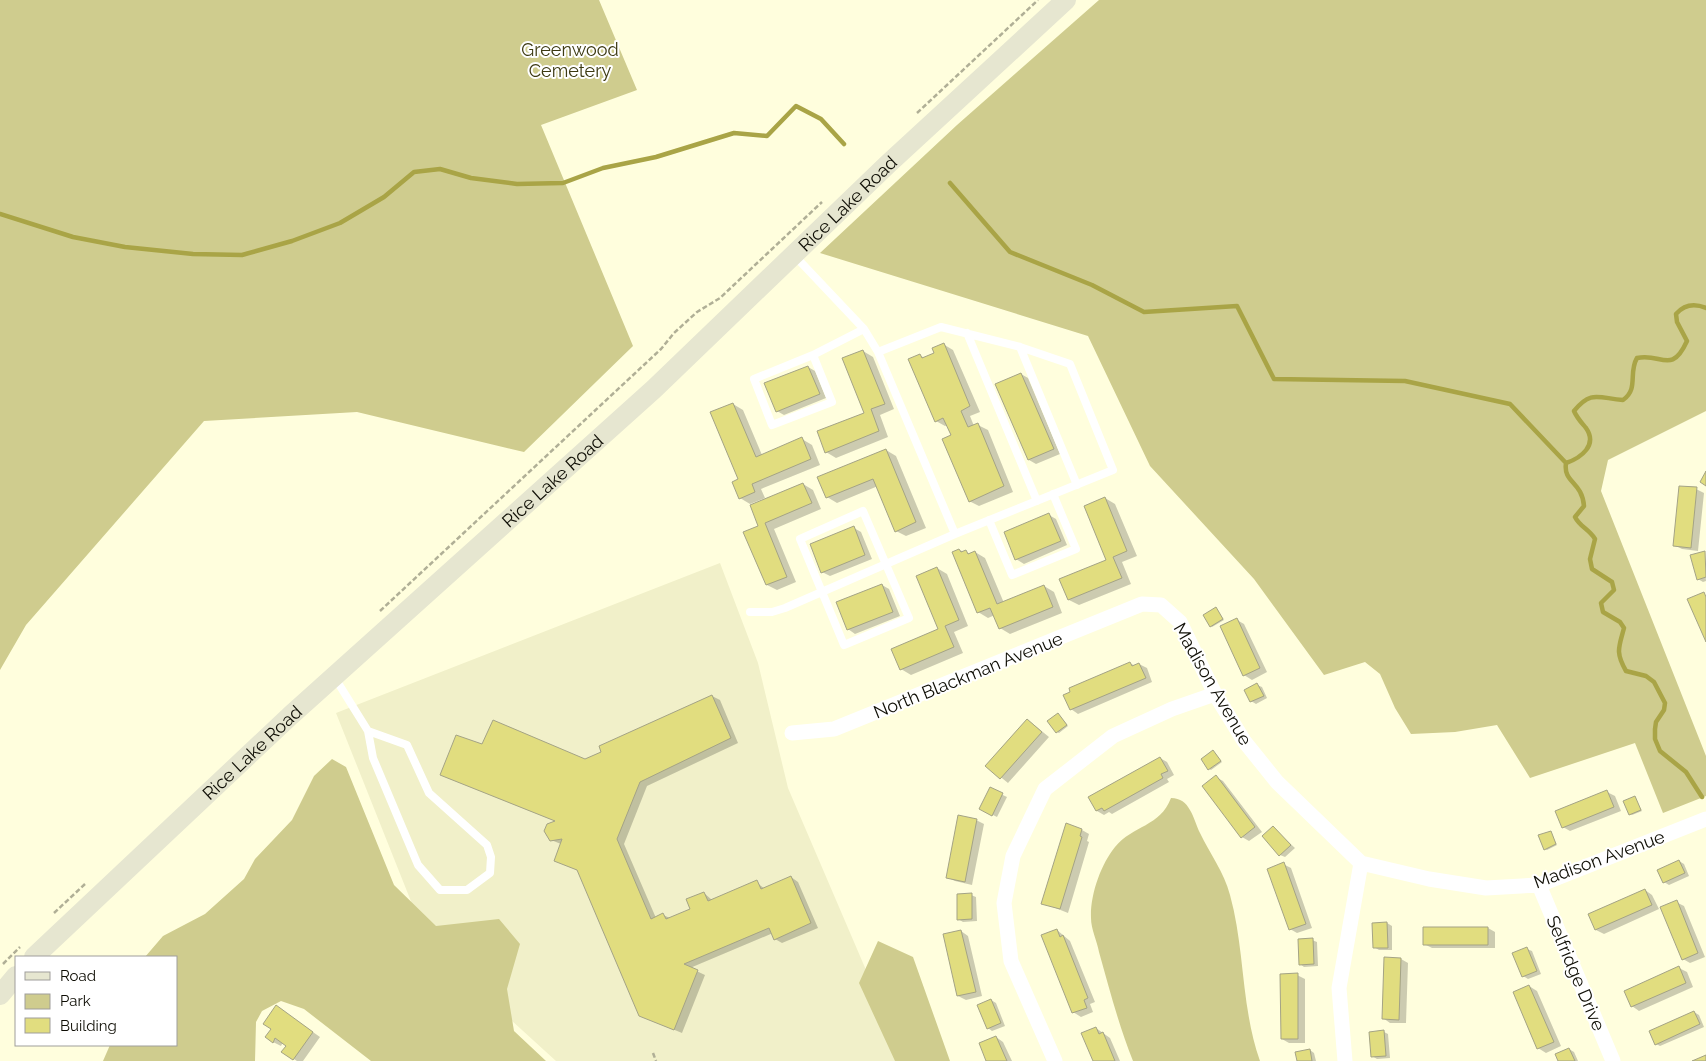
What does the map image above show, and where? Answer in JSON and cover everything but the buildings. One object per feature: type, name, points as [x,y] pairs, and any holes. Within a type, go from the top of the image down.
[{"type":"main road","name":"Rice Lake Road","points":[[29,950],[654,389],[888,164],[1066,0]]},
{"type":"main road","points":[[0,995],[15,977]]},
{"type":"street","name":"Madison Avenue","points":[[1142,604],[1161,605],[1180,622],[1215,694],[1244,741],[1277,782],[1361,863],[1429,879],[1486,888],[1539,885],[1706,819]]},
{"type":"street","name":"North Blackman Avenue","points":[[792,733],[834,730],[1142,604]]},
{"type":"street","points":[[1055,1061],[1011,961],[1004,903],[1013,856],[1045,789],[1114,736],[1172,709],[1215,694]]},
{"type":"street","points":[[1345,1061],[1339,988],[1361,863]]},
{"type":"street","name":"Selfridge Drive","points":[[1539,885],[1613,1061]]},
{"type":"lane","points":[[794,255],[864,329],[878,352],[955,534]]},
{"type":"lane","points":[[750,612],[772,612],[955,534],[1114,470],[1070,364],[1020,347],[941,327],[878,352]]},
{"type":"lane","points":[[813,355],[832,402],[772,425],[754,379],[813,355],[864,329]]},
{"type":"lane","points":[[967,333],[1036,501]]},
{"type":"lane","points":[[1020,347],[1077,484]]},
{"type":"lane","points":[[990,520],[1012,575],[1076,549],[1054,494]]},
{"type":"lane","points":[[863,511],[887,564],[910,618],[844,645],[800,539],[863,511]]},
{"type":"lane","points":[[334,677],[368,731],[373,758],[418,865],[440,890],[466,890],[490,873],[491,857],[487,845],[429,793],[407,745],[368,731]]},
{"type":"path","points":[[916,114],[1038,0]]},
{"type":"path","points":[[377,614],[661,350],[674,333],[697,312],[720,298],[828,197]]},
{"type":"path","points":[[50,917],[90,879]]},
{"type":"path","points":[[0,967],[15,958]]},
{"type":"path","points":[[653,1053],[656,1061]]},
{"type":"shaded area","points":[[720,563],[758,663],[788,788],[905,1061],[556,1061],[428,944],[336,713]]},
{"type":"green space","name":"Greenwood Cemetery","points":[[0,0],[599,0],[637,90],[541,125],[633,346],[524,452],[357,412],[204,421],[26,625],[0,670]]},
{"type":"green space","points":[[1099,0],[1706,0],[1706,411],[1608,460],[1601,491],[1706,756],[1706,796],[1663,813],[1635,743],[1530,778],[1497,725],[1455,732],[1411,734],[1395,708],[1380,674],[1365,662],[1324,675],[1254,579],[1150,466],[1088,336],[820,253],[957,125]]},
{"type":"green space","points":[[332,759],[346,767],[394,885],[436,926],[499,919],[520,944],[507,989],[514,1031],[546,1061],[371,1061],[304,1009],[281,1001],[262,1011],[256,1022],[255,1061],[103,1061],[110,1046],[178,1046],[178,956],[146,956],[163,936],[205,914],[244,879],[255,859],[292,820],[314,776]]},
{"type":"green space","points":[[1171,798],[1183,801],[1187,805],[1221,871],[1230,895],[1235,915],[1249,1020],[1260,1061],[1133,1061],[1123,1034],[1092,926],[1091,909],[1094,890],[1105,862],[1115,847],[1130,834],[1160,815]]},
{"type":"green space","points":[[878,941],[913,957],[950,1061],[895,1061],[859,983]]},
{"type":"waterway","points":[[0,214],[73,237],[125,247],[193,254],[242,255],[292,241],[340,223],[384,197],[414,172],[440,169],[471,178],[517,184],[563,183],[603,168],[656,157],[734,133],[767,136],[796,106],[821,119],[844,144]]},
{"type":"waterway","points":[[950,183],[1010,252],[1092,285],[1144,312],[1237,306],[1274,379],[1405,381],[1510,404],[1566,463]]},
{"type":"waterway","points":[[1566,463],[1577,458],[1589,445],[1589,434],[1574,411],[1580,404],[1585,400],[1595,397],[1623,400],[1631,391],[1633,369],[1637,358],[1670,360],[1676,358],[1681,352],[1687,341],[1677,322],[1676,314],[1690,306],[1706,308]]},
{"type":"waterway","points":[[1566,463],[1567,475],[1583,498],[1584,506],[1575,517],[1595,539],[1590,559],[1592,569],[1612,582],[1614,590],[1601,603],[1603,612],[1620,622],[1624,628],[1619,650],[1620,659],[1626,671],[1646,676],[1654,682],[1665,703],[1664,710],[1656,722],[1655,729],[1655,739],[1660,751],[1686,772],[1702,797]]}]
